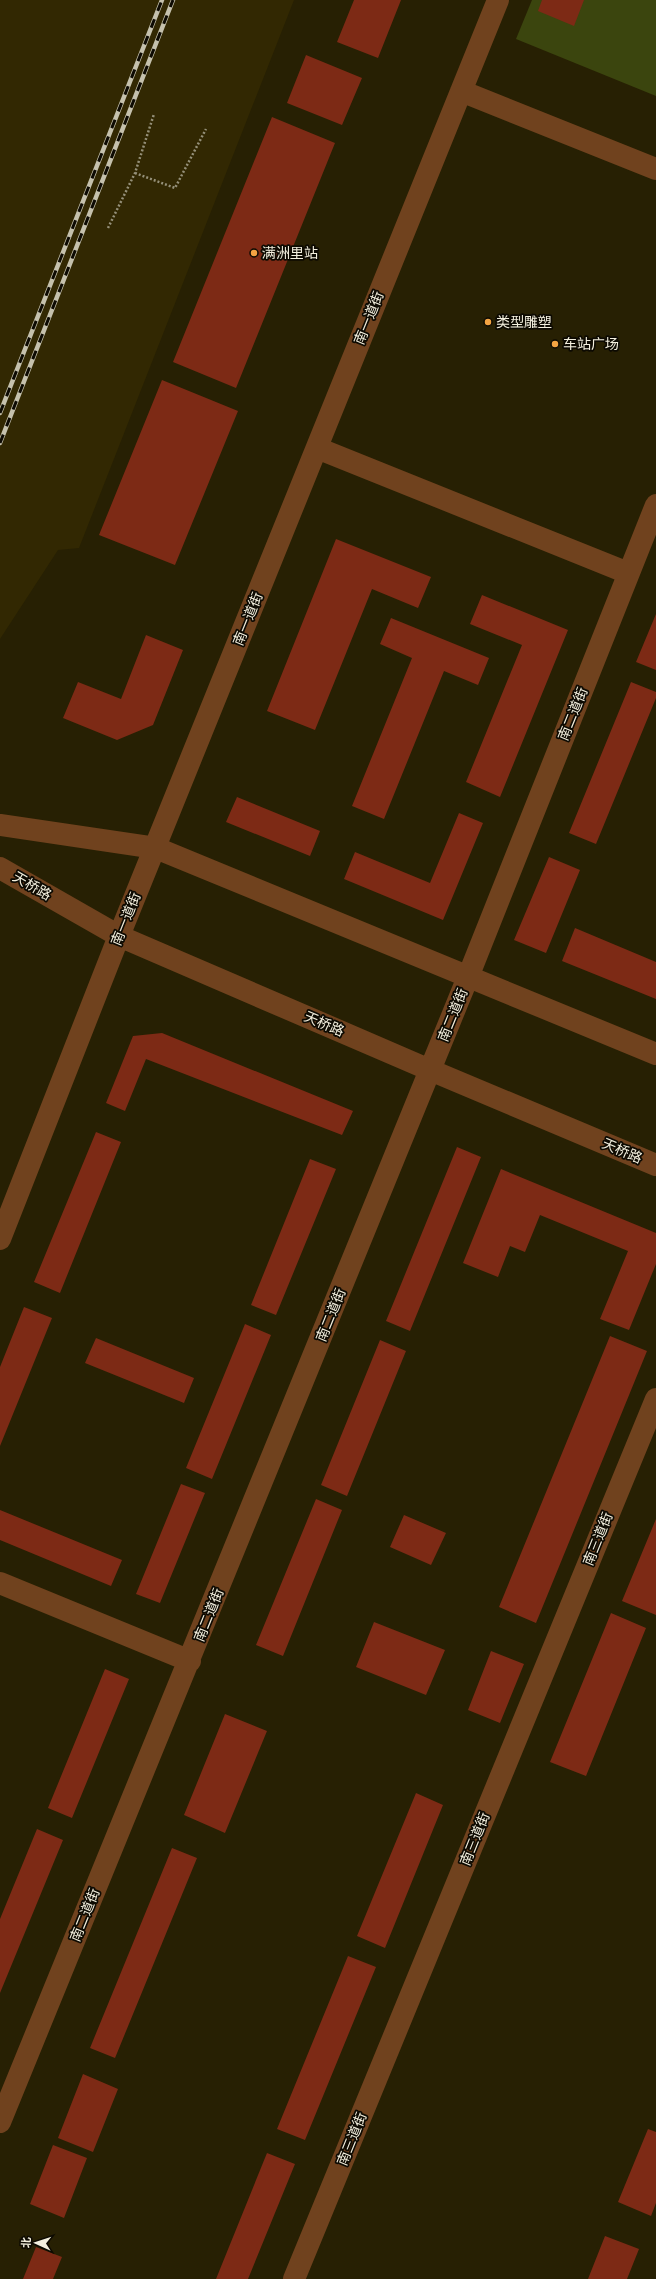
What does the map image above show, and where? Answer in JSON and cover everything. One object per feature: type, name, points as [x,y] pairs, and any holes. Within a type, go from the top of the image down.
[{"type":"street","name":"南一道街","points":[[0,1238],[119,936],[156,848],[498,0]]},
{"type":"street","points":[[461,91],[656,169]]},
{"type":"street","points":[[317,448],[628,573]]},
{"type":"street","name":"南二道街","points":[[0,2122],[190,1661],[468,977],[656,506]]},
{"type":"street","points":[[0,825],[156,848],[656,1054]]},
{"type":"street","name":"天桥路","points":[[0,868],[119,936],[430,1070],[656,1165]]},
{"type":"street","name":"南三道街","points":[[294,2279],[656,1399]]},
{"type":"street","points":[[0,1583],[190,1661]]},
{"type":"path","points":[[108,228],[135,173],[154,114]]},
{"type":"path","points":[[135,173],[176,188],[206,129]]},
{"type":"shaded area","points":[[0,0],[294,0],[79,548],[58,550],[0,639]]},
{"type":"green space","points":[[532,0],[656,0],[656,96],[516,39]]},
{"type":"building","points":[[354,0],[401,0],[378,58],[337,42]]},
{"type":"building","points":[[542,0],[584,0],[574,26],[538,11]]},
{"type":"building","points":[[306,55],[362,78],[342,125],[287,103]]},
{"type":"building","name":"满洲里站","points":[[272,117],[335,143],[236,388],[173,362]]},
{"type":"building","points":[[162,380],[238,411],[175,565],[99,535]]},
{"type":"building","points":[[336,539],[431,577],[418,608],[372,589],[315,730],[267,711]]},
{"type":"building","points":[[482,595],[568,630],[500,797],[466,782],[522,645],[470,624]]},
{"type":"building","points":[[656,614],[656,670],[636,662]]},
{"type":"building","points":[[391,618],[489,658],[478,685],[444,671],[384,819],[352,806],[412,658],[380,644]]},
{"type":"building","points":[[146,635],[183,650],[153,725],[117,740],[63,718],[78,682],[121,699]]},
{"type":"building","points":[[631,682],[656,692],[656,698],[596,844],[569,833]]},
{"type":"building","points":[[237,797],[320,831],[310,856],[226,822]]},
{"type":"building","points":[[459,813],[483,823],[443,920],[344,879],[355,852],[430,883]]},
{"type":"building","points":[[549,857],[580,870],[546,953],[514,940]]},
{"type":"building","points":[[575,928],[656,962],[656,999],[562,961]]},
{"type":"building","points":[[162,1033],[353,1111],[342,1135],[146,1059],[125,1111],[106,1103],[133,1036]]},
{"type":"building","points":[[96,1132],[121,1142],[60,1293],[34,1282]]},
{"type":"building","points":[[457,1147],[481,1157],[410,1331],[386,1321]]},
{"type":"building","points":[[310,1159],[336,1169],[276,1315],[251,1305]]},
{"type":"building","points":[[501,1169],[656,1233],[656,1264],[629,1330],[600,1319],[628,1251],[540,1215],[525,1252],[510,1246],[498,1277],[463,1263]]},
{"type":"building","points":[[24,1307],[52,1318],[0,1446],[0,1367]]},
{"type":"building","points":[[245,1324],[271,1335],[212,1479],[186,1468]]},
{"type":"building","points":[[610,1336],[647,1351],[536,1623],[499,1607]]},
{"type":"building","points":[[96,1338],[194,1378],[184,1403],[85,1363]]},
{"type":"building","points":[[380,1340],[406,1351],[347,1496],[321,1485]]},
{"type":"building","points":[[181,1484],[205,1493],[160,1603],[136,1594]]},
{"type":"building","points":[[316,1499],[342,1510],[283,1656],[256,1645]]},
{"type":"building","points":[[0,1510],[122,1560],[111,1586],[0,1540]]},
{"type":"building","points":[[404,1515],[446,1533],[431,1565],[390,1547]]},
{"type":"building","points":[[656,1519],[656,1615],[622,1601]]},
{"type":"building","points":[[611,1613],[646,1628],[586,1776],[550,1762]]},
{"type":"building","points":[[374,1622],[445,1650],[426,1695],[356,1667]]},
{"type":"building","points":[[491,1651],[524,1664],[500,1723],[468,1710]]},
{"type":"building","points":[[105,1669],[129,1679],[72,1818],[48,1808]]},
{"type":"building","points":[[225,1714],[267,1731],[225,1833],[184,1815]]},
{"type":"building","points":[[416,1793],[443,1805],[385,1948],[357,1936]]},
{"type":"building","points":[[37,1829],[63,1840],[0,1993],[0,1919]]},
{"type":"building","points":[[172,1848],[197,1858],[115,2058],[90,2048]]},
{"type":"building","points":[[348,1956],[376,1967],[305,2140],[277,2129]]},
{"type":"building","points":[[83,2074],[118,2089],[93,2152],[58,2138]]},
{"type":"building","points":[[648,2129],[656,2132],[656,2203],[651,2216],[618,2202]]},
{"type":"building","points":[[53,2145],[87,2158],[64,2218],[30,2204]]},
{"type":"building","points":[[267,2153],[295,2164],[248,2279],[216,2279]]},
{"type":"building","points":[[605,2236],[639,2249],[627,2279],[588,2279]]},
{"type":"building","points":[[36,2247],[62,2257],[53,2279],[23,2279]]},
{"type":"railway","points":[[0,413],[162,0]]},
{"type":"railway","points":[[0,443],[173,0]]},
{"type":"place","name":"满洲里站","points":[[254,253]]},
{"type":"place","name":"类型雕塑","points":[[488,322]]},
{"type":"place","name":"车站广场","points":[[555,344]]}]
